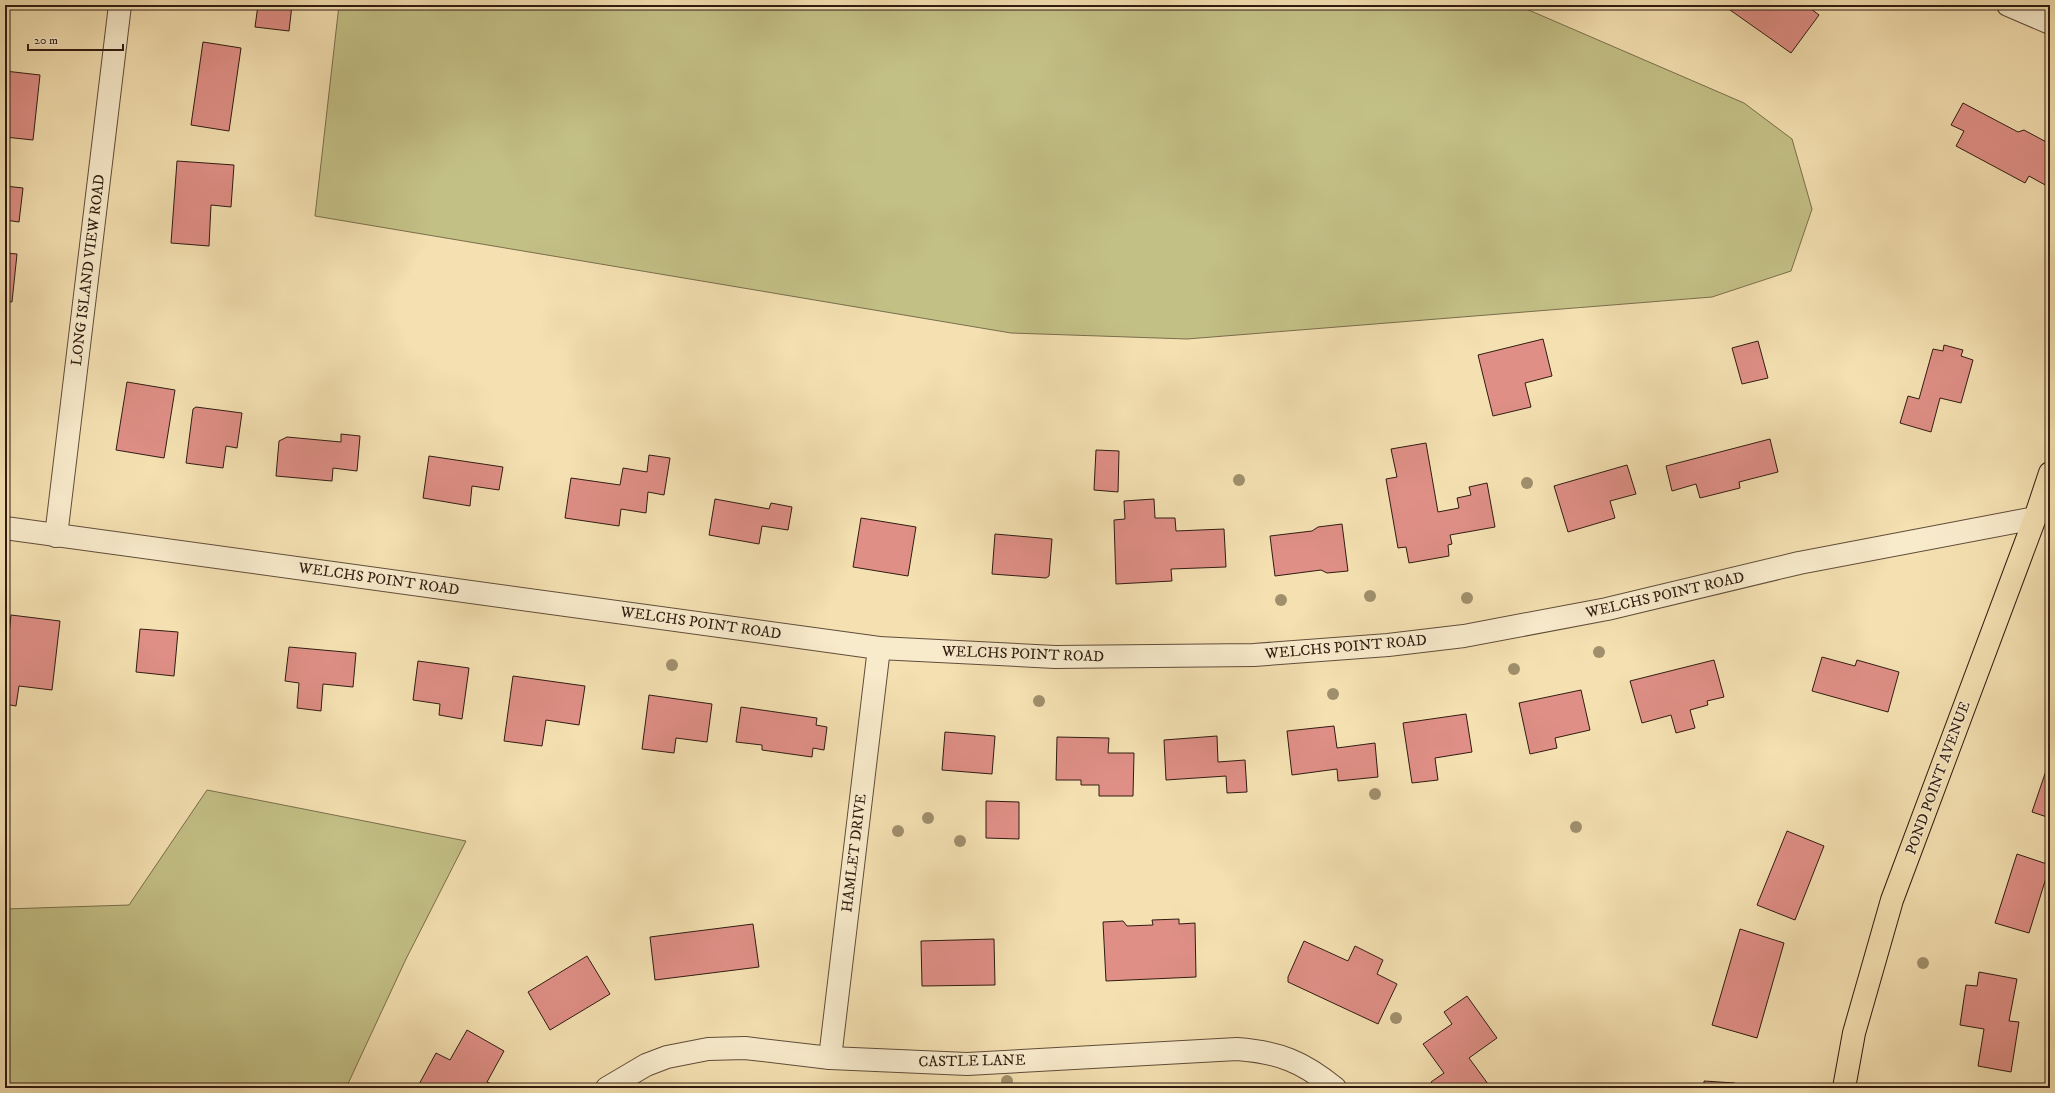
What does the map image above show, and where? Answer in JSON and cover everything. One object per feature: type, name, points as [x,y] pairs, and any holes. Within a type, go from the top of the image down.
[{"type":"main road","name":"POND POINT AVENUE","points":[[1844,1088],[1854,1033],[1892,900],[2035,518],[2050,473]]},
{"type":"street","name":"LONG ISLAND VIEW ROAD","points":[[56,536],[120,5]]},
{"type":"street","points":[[2008,5],[2050,23]]},
{"type":"street","name":"WELCHS POINT ROAD","points":[[5,528],[549,601],[879,648],[1055,657],[1254,655],[1388,645],[1464,636],[1608,609],[1798,563],[2035,518]]},
{"type":"street","name":"HAMLET DRIVE","points":[[830,1058],[879,648]]},
{"type":"street","name":"CASTLE LANE","points":[[608,1088],[646,1065],[667,1057],[708,1049],[745,1048],[830,1058],[967,1064],[1238,1049],[1263,1050],[1288,1057],[1321,1077],[1335,1088]]},
{"type":"shaded area","points":[[339,5],[1517,5],[1744,103],[1792,139],[1812,209],[1791,271],[1712,297],[1187,339],[1011,333],[315,216]]},
{"type":"shaded area","points":[[207,790],[466,841],[406,959],[346,1088],[5,1088],[5,909],[129,905]]},
{"type":"building","points":[[258,5],[292,5],[289,31],[255,27]]},
{"type":"building","points":[[1723,5],[1806,5],[1819,15],[1791,53]]},
{"type":"building","points":[[203,42],[241,48],[229,131],[191,125]]},
{"type":"building","points":[[5,71],[40,75],[33,140],[5,137]]},
{"type":"building","points":[[1963,103],[2018,132],[2024,130],[2050,144],[2050,179],[2047,186],[2029,176],[2025,183],[1956,146],[1964,131],[1951,125]]},
{"type":"building","points":[[177,161],[234,165],[231,207],[211,205],[209,246],[171,243]]},
{"type":"building","points":[[5,186],[23,188],[19,222],[5,220]]},
{"type":"building","points":[[5,253],[17,254],[12,302],[5,301]]},
{"type":"building","points":[[1543,339],[1552,376],[1525,383],[1531,407],[1493,416],[1478,355]]},
{"type":"building","points":[[1758,341],[1768,378],[1742,384],[1732,348]]},
{"type":"building","points":[[1944,345],[1963,350],[1961,356],[1973,360],[1961,403],[1940,398],[1931,432],[1900,423],[1908,396],[1919,399],[1933,349],[1943,351]]},
{"type":"building","points":[[127,382],[175,390],[164,458],[116,450]]},
{"type":"building","points":[[196,407],[242,413],[237,448],[226,446],[223,468],[186,463],[193,409]]},
{"type":"building","points":[[341,434],[360,436],[357,471],[333,468],[332,481],[276,476],[279,441],[287,437],[341,442]]},
{"type":"building","points":[[1770,439],[1778,472],[1739,482],[1740,488],[1700,498],[1696,484],[1672,491],[1666,466]]},
{"type":"building","points":[[1426,443],[1438,512],[1459,508],[1457,498],[1471,495],[1469,487],[1487,483],[1495,527],[1450,535],[1452,544],[1448,545],[1449,556],[1409,563],[1406,547],[1398,548],[1386,479],[1397,477],[1391,449]]},
{"type":"building","points":[[1096,450],[1119,451],[1118,492],[1094,490]]},
{"type":"building","points":[[649,455],[670,458],[664,495],[648,492],[646,513],[621,509],[619,526],[565,518],[571,478],[620,485],[623,468],[647,472]]},
{"type":"building","points":[[429,456],[503,467],[499,490],[472,486],[470,506],[423,498]]},
{"type":"building","points":[[1627,465],[1636,494],[1610,501],[1615,518],[1568,532],[1554,486]]},
{"type":"building","points":[[715,499],[769,509],[771,503],[792,507],[788,530],[762,526],[759,544],[709,535]]},
{"type":"building","points":[[1154,499],[1155,518],[1175,518],[1176,531],[1224,529],[1226,567],[1171,569],[1172,581],[1116,584],[1114,520],[1125,519],[1124,501]]},
{"type":"building","points":[[861,518],[916,527],[908,576],[853,567]]},
{"type":"building","points":[[1342,524],[1348,571],[1327,573],[1321,570],[1275,576],[1270,536],[1312,531],[1318,527]]},
{"type":"building","points":[[995,534],[1052,539],[1049,576],[1046,578],[992,574]]},
{"type":"building","points":[[11,615],[60,621],[52,690],[19,686],[16,706],[5,704],[5,674]]},
{"type":"building","points":[[140,629],[178,632],[174,676],[136,672]]},
{"type":"building","points":[[289,647],[356,653],[353,687],[323,684],[321,711],[297,708],[299,683],[285,681]]},
{"type":"building","points":[[1822,657],[1855,666],[1857,660],[1899,672],[1888,712],[1812,691]]},
{"type":"building","points":[[1714,660],[1724,697],[1707,701],[1708,705],[1690,710],[1695,728],[1676,733],[1671,715],[1642,723],[1630,681]]},
{"type":"building","points":[[418,661],[469,668],[462,719],[439,715],[440,704],[413,700]]},
{"type":"building","points":[[513,676],[585,686],[579,725],[546,720],[542,746],[504,741]]},
{"type":"building","points":[[1581,690],[1590,730],[1555,738],[1557,748],[1530,754],[1519,703]]},
{"type":"building","points":[[649,695],[712,704],[707,742],[676,738],[674,753],[642,749]]},
{"type":"building","points":[[741,707],[817,718],[816,725],[827,727],[824,750],[813,748],[812,757],[762,750],[762,745],[736,742]]},
{"type":"building","points":[[1466,714],[1472,752],[1435,758],[1438,780],[1412,783],[1403,723]]},
{"type":"building","points":[[1334,726],[1337,748],[1375,743],[1378,777],[1338,781],[1337,769],[1292,775],[1287,731]]},
{"type":"building","points":[[945,732],[995,736],[992,774],[942,770]]},
{"type":"building","points":[[1217,736],[1218,762],[1245,760],[1247,792],[1227,793],[1226,776],[1166,780],[1164,740]]},
{"type":"building","points":[[1057,737],[1109,738],[1108,753],[1134,753],[1133,796],[1099,796],[1099,785],[1081,785],[1081,780],[1056,780]]},
{"type":"building","points":[[2050,759],[2050,818],[2032,812]]},
{"type":"building","points":[[986,801],[1019,802],[1019,839],[986,838]]},
{"type":"building","points":[[1787,831],[1824,846],[1795,920],[1757,905]]},
{"type":"building","points":[[2017,854],[2050,865],[2029,933],[1995,923]]},
{"type":"building","points":[[1179,919],[1179,924],[1195,923],[1196,977],[1106,981],[1103,922],[1123,921],[1127,926],[1153,925],[1152,920]]},
{"type":"building","points":[[753,924],[759,967],[655,980],[650,937]]},
{"type":"building","points":[[1740,929],[1784,943],[1757,1038],[1712,1025]]},
{"type":"building","points":[[994,939],[995,985],[922,986],[921,941]]},
{"type":"building","points":[[1304,941],[1348,961],[1355,946],[1383,960],[1377,974],[1397,984],[1378,1024],[1288,982],[1288,977]]},
{"type":"building","points":[[587,956],[610,994],[550,1030],[528,992]]},
{"type":"building","points":[[1979,972],[2017,979],[2009,1021],[2019,1022],[2011,1072],[1978,1066],[1984,1029],[1960,1025],[1966,985],[1977,986]]},
{"type":"building","points":[[1467,996],[1497,1038],[1469,1058],[1491,1088],[1435,1088],[1431,1082],[1444,1073],[1423,1044],[1452,1024],[1444,1012]]},
{"type":"building","points":[[467,1030],[504,1051],[487,1082],[494,1085],[492,1088],[417,1088],[436,1053],[450,1060]]},
{"type":"building","points":[[1704,1081],[1735,1083],[1735,1088],[1704,1088]]}]
